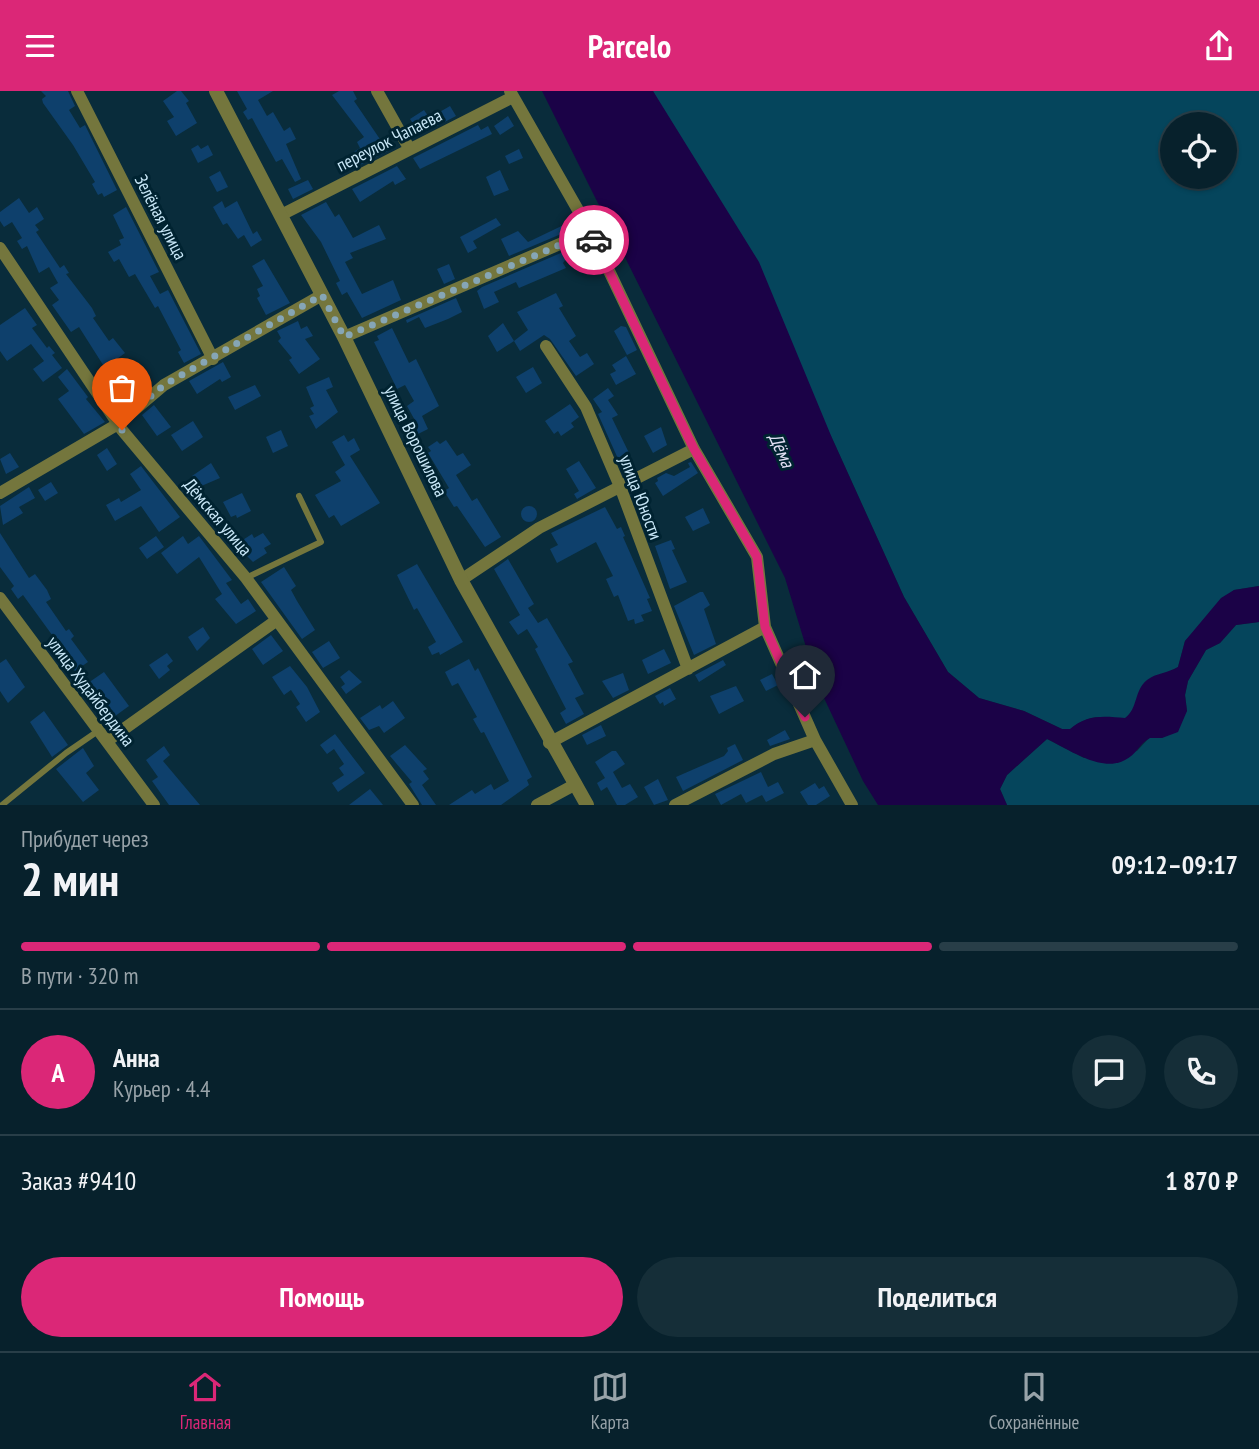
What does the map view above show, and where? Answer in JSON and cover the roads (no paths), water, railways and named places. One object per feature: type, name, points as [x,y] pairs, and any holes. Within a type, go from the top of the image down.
[{"type":"street","name":"Зелёная улица","points":[[77,91],[213,359]]},
{"type":"street","name":"улица Ворошилова","points":[[216,91],[344,337],[461,580],[549,743],[587,805]]},
{"type":"street","points":[[377,91],[409,148]]},
{"type":"street","points":[[512,94],[590,232],[694,449],[757,557],[765,627],[815,740],[852,805]]},
{"type":"street","name":"переулок Чапаева","points":[[281,215],[512,94]]},
{"type":"street","points":[[344,337],[590,232]]},
{"type":"street","name":"Дёмская улица","points":[[0,248],[118,424],[246,578],[414,805]]},
{"type":"street","points":[[0,493],[118,424],[164,385],[322,295]]},
{"type":"street","name":"улица Юности","points":[[546,346],[586,407],[621,489],[688,669]]},
{"type":"street","points":[[461,580],[538,528],[621,489],[694,449]]},
{"type":"street","name":"улица Худайбердина","points":[[0,598],[154,805]]},
{"type":"street","points":[[103,736],[277,620]]},
{"type":"street","points":[[549,743],[765,627]]},
{"type":"street","points":[[675,805],[774,754],[815,740]]},
{"type":"street","points":[[537,805],[576,784]]},
{"type":"lane","points":[[246,578],[321,542],[299,496]]},
{"type":"lane","points":[[2,805],[66,753],[103,736]]},
{"type":"water","name":"Дёма","points":[[542,91],[653,91],[759,262],[832,438],[904,597],[948,672],[979,698],[1024,711],[1062,729],[1070,729],[1096,717],[1125,718],[1147,680],[1178,667],[1185,641],[1221,598],[1234,590],[1259,586],[1259,622],[1236,625],[1220,643],[1206,650],[1188,681],[1185,695],[1187,711],[1178,732],[1162,738],[1150,738],[1129,758],[1106,764],[1085,758],[1047,739],[1007,775],[1000,789],[1007,805],[878,805],[863,781],[817,683],[785,578]]}]
